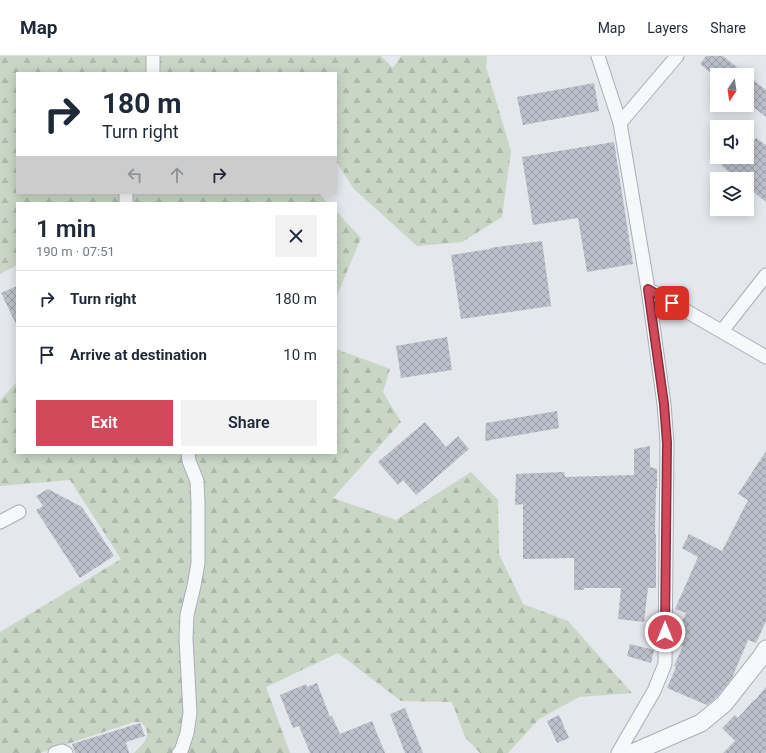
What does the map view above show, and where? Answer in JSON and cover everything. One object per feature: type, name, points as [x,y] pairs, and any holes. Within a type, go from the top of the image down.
[{"type":"street","points":[[152,72],[153,56]]},
{"type":"street","points":[[598,56],[620,123],[648,289],[664,404],[667,443],[665,664],[654,690],[618,753]]},
{"type":"street","points":[[620,123],[677,56]]},
{"type":"street","points":[[722,331],[766,275]]},
{"type":"street","points":[[648,289],[766,357]]},
{"type":"street","points":[[179,753],[187,733],[190,713],[186,630],[198,563],[198,503],[196,482],[188,454]]},
{"type":"street","points":[[0,522],[19,512]]},
{"type":"street","points":[[632,753],[701,723],[724,704],[766,649]]},
{"type":"street","points":[[55,753],[66,753]]},
{"type":"green space","points":[[0,56],[381,56],[393,68],[401,56],[487,56],[486,67],[511,151],[502,217],[462,242],[417,246],[354,189],[337,163],[337,72],[16,72],[16,194],[320,194],[327,202],[16,202],[16,266],[0,274]]},
{"type":"green space","points":[[337,212],[361,238],[337,296]]},
{"type":"green space","points":[[337,349],[390,369],[383,392],[401,422],[333,498],[396,520],[471,472],[498,500],[499,554],[523,604],[568,621],[632,693],[579,697],[539,719],[508,753],[480,753],[465,737],[452,702],[401,701],[338,653],[266,687],[290,753],[134,753],[146,739],[147,731],[141,722],[134,722],[40,753],[0,753],[0,632],[121,559],[70,480],[0,486],[0,400],[16,383],[16,454],[337,454]]},
{"type":"building","points":[[706,56],[723,56],[738,68],[710,68],[710,72],[700,64]]},
{"type":"building","points":[[754,81],[766,90],[766,117],[754,108]]},
{"type":"building","points":[[594,83],[599,111],[523,125],[517,97]]},
{"type":"building","points":[[756,138],[766,145],[766,202],[754,193],[754,172],[729,172],[722,166],[724,164],[754,164],[754,140]]},
{"type":"building","points":[[614,142],[633,264],[587,272],[578,218],[533,225],[522,157]]},
{"type":"building","points":[[542,241],[551,306],[461,319],[451,255]]},
{"type":"building","points":[[16,286],[16,324],[1,293]]},
{"type":"building","points":[[447,337],[452,370],[401,378],[396,346]]},
{"type":"building","points":[[557,411],[559,428],[485,441],[486,423]]},
{"type":"building","points":[[425,422],[446,447],[458,436],[469,449],[416,495],[403,480],[398,485],[378,462]]},
{"type":"building","points":[[650,446],[650,467],[657,469],[655,534],[656,588],[648,588],[644,622],[618,619],[621,588],[584,588],[584,590],[574,590],[574,558],[523,559],[523,504],[515,505],[516,474],[564,472],[565,477],[634,475],[634,449]]},
{"type":"building","points":[[766,451],[766,621],[756,643],[748,640],[732,678],[717,697],[707,705],[667,688],[676,667],[674,666],[683,646],[673,642],[686,613],[675,609],[698,557],[682,548],[689,534],[722,551],[748,500],[738,494]]},
{"type":"building","points":[[48,489],[82,507],[114,556],[80,578],[36,510],[43,506],[36,496]]},
{"type":"building","points":[[630,644],[654,650],[651,663],[627,656]]},
{"type":"building","points":[[317,683],[330,717],[332,716],[340,734],[372,721],[385,753],[310,753],[299,726],[293,728],[280,695],[306,684],[307,687]]},
{"type":"building","points":[[766,687],[766,753],[723,753],[735,741],[722,728],[735,715],[738,718]]},
{"type":"building","points":[[405,708],[423,753],[405,753],[390,714]]},
{"type":"building","points":[[559,715],[569,738],[557,743],[547,721]]},
{"type":"building","points":[[140,723],[145,736],[126,742],[129,753],[75,753],[72,744]]},
{"type":"route","points":[[665,632],[667,443],[664,404],[648,289],[672,303]]}]
